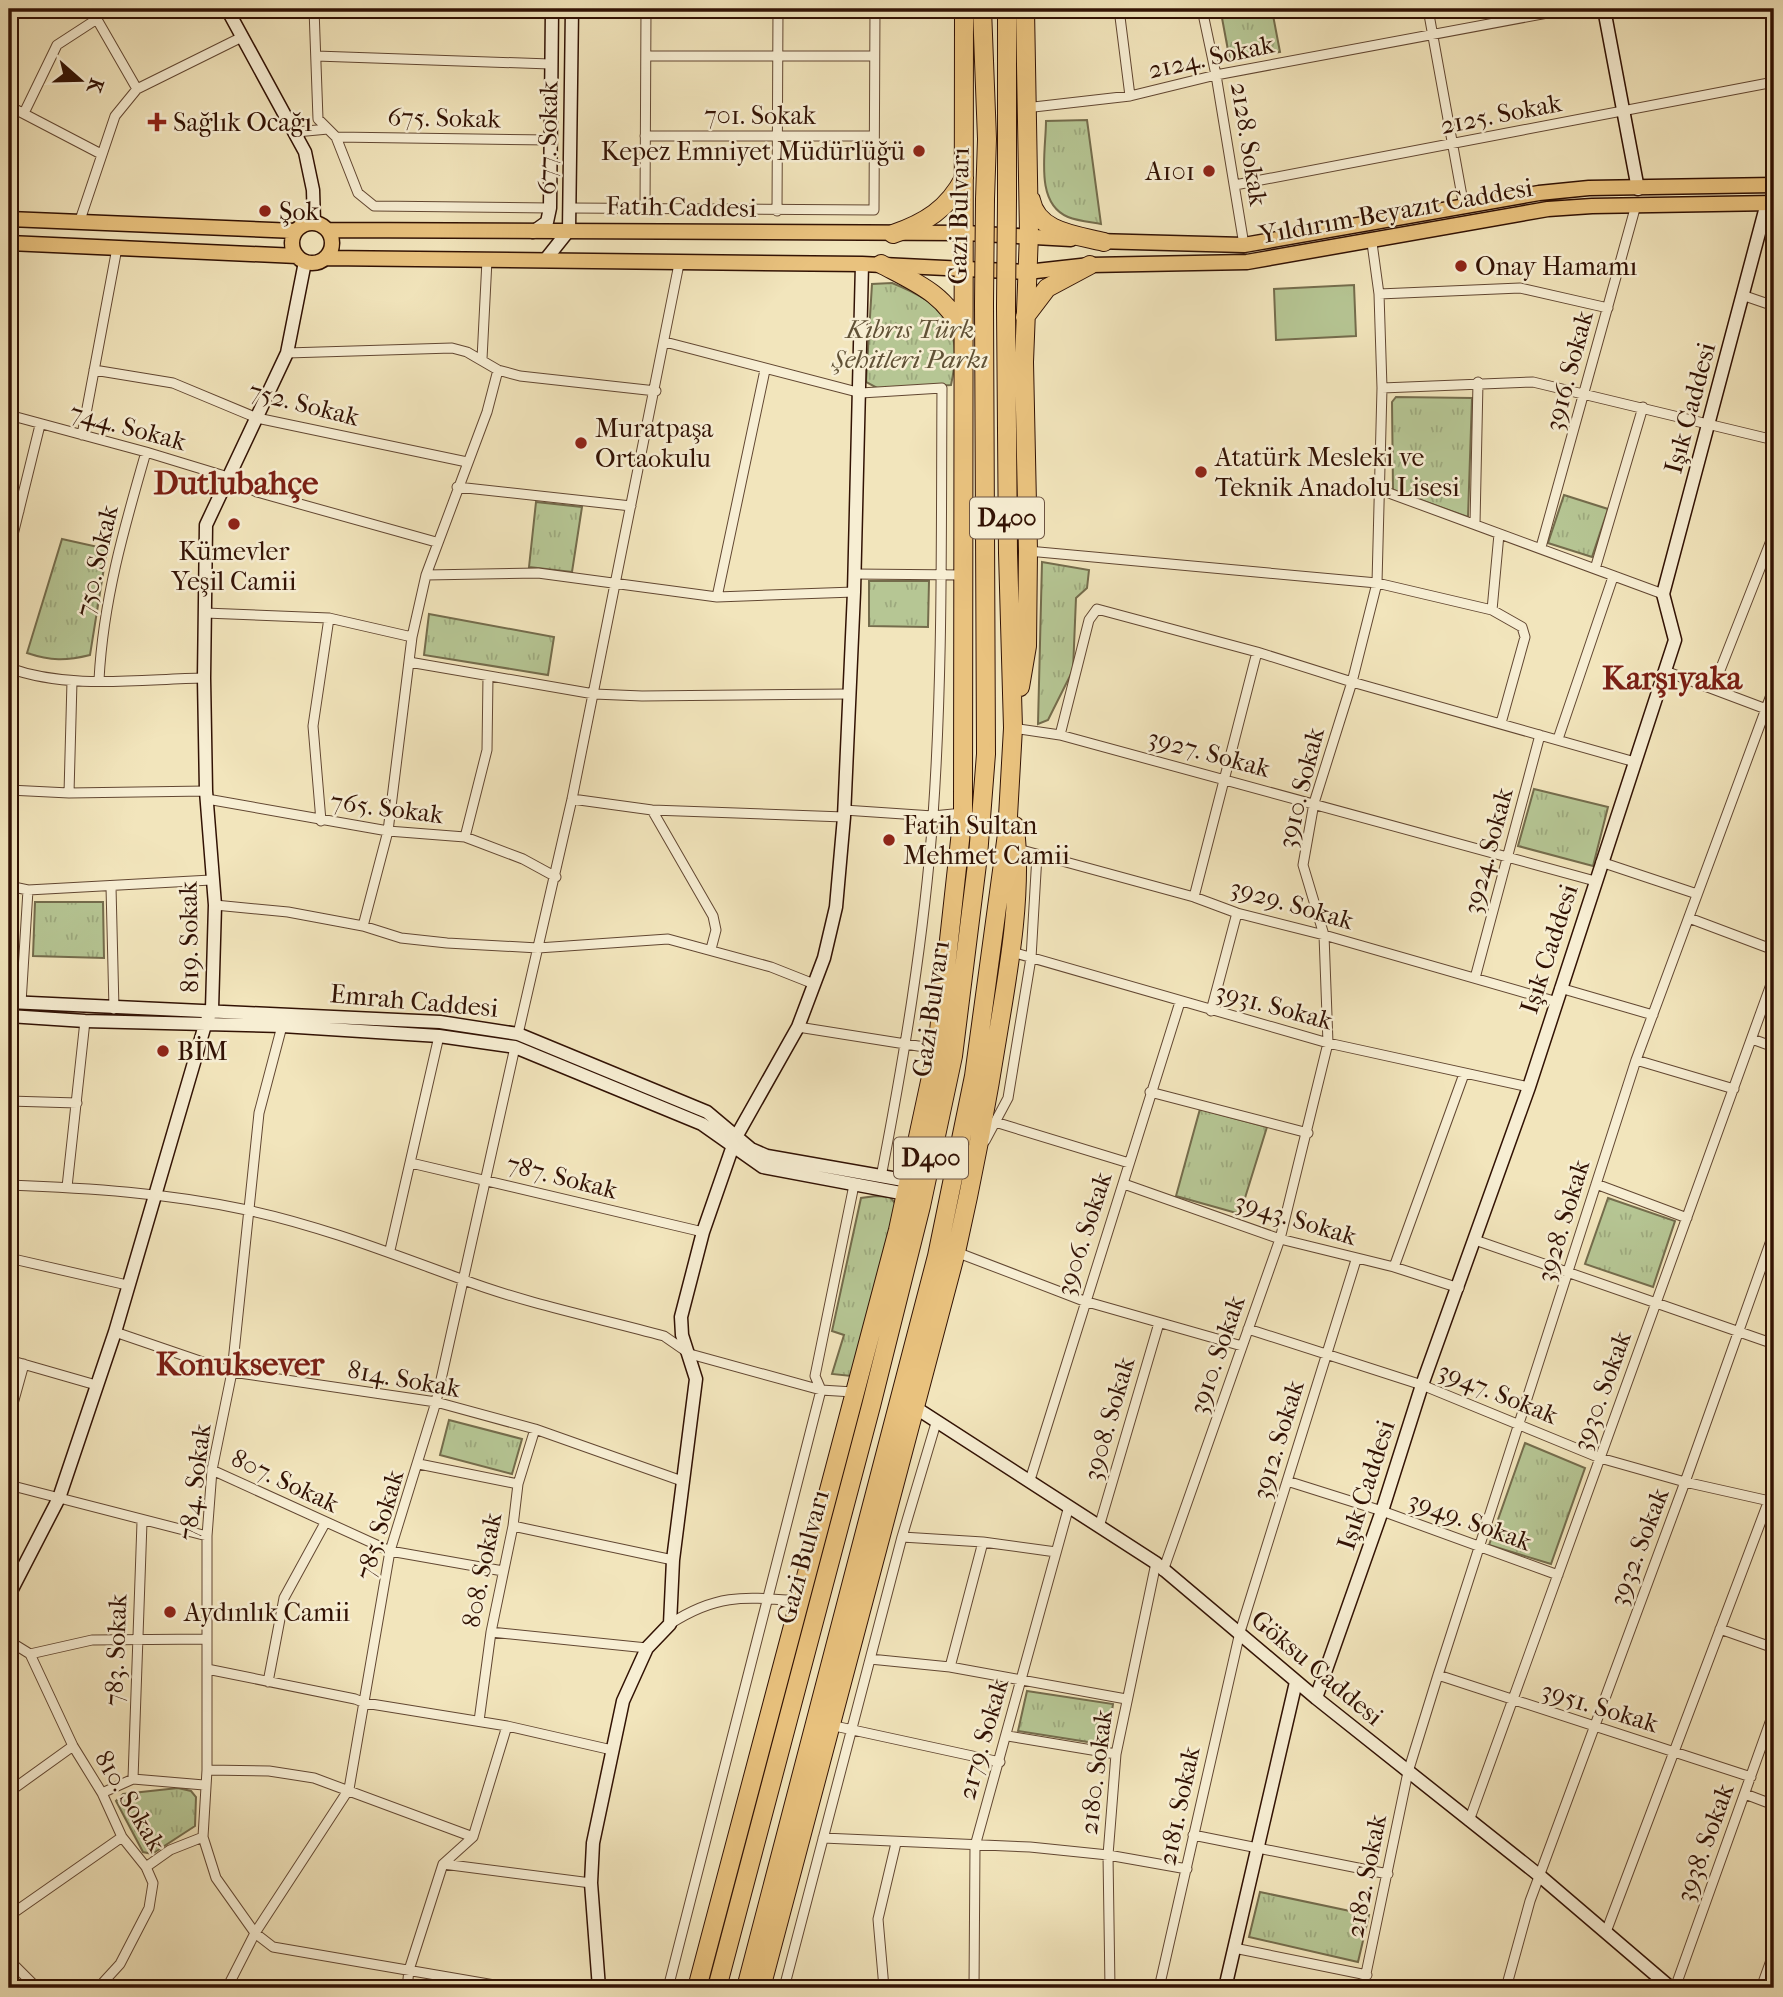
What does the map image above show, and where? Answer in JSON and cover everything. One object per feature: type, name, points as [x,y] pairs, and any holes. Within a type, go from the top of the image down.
[{"type":"highway","points":[[697,1988],[908,1187],[937,1049],[963,813],[964,9]]},
{"type":"highway","name":"Gazi Bulvarı","points":[[717,1988],[872,1406],[923,1196],[953,1056],[978,856],[986,754],[984,304],[987,139],[982,9]]},
{"type":"highway","name":"Gazi Bulvarı","points":[[746,1988],[937,1256],[974,1076],[1007,834],[1013,728],[1008,554],[1007,9]]},
{"type":"highway","points":[[1013,728],[1027,646],[1025,317],[1031,234],[1025,108],[1025,9]]},
{"type":"highway","points":[[893,234],[924,223],[950,201],[965,174]]},
{"type":"highway","points":[[1027,180],[1033,212],[1039,219],[1058,230],[1104,242]]},
{"type":"highway","points":[[881,264],[941,298],[956,316],[963,337]]},
{"type":"highway","points":[[1025,317],[1047,288],[1090,265]]},
{"type":"highway","points":[[963,575],[986,754]]},
{"type":"highway","points":[[761,1988],[916,1408],[979,1152],[1012,951],[1017,849],[1010,784]]},
{"type":"main road","name":"Yıldırım Beyazıt Caddesi","points":[[1031,234],[1104,242],[1244,245],[1539,193],[1589,188],[1774,185]]},
{"type":"main road","name":"Yıldırım Beyazıt Caddesi","points":[[1027,272],[1090,265],[1247,262],[1372,243],[1548,209],[1771,203]]},
{"type":"main road","points":[[9,219],[296,231]]},
{"type":"main road","points":[[9,243],[301,259],[316,263],[325,258],[333,245],[328,230],[314,222],[304,224],[296,231],[292,246],[301,259]]},
{"type":"main road","name":"Fatih Caddesi","points":[[328,230],[1031,234]]},
{"type":"main road","points":[[325,258],[679,264],[881,264],[1027,272]]},
{"type":"street","points":[[91,9],[137,89]]},
{"type":"street","points":[[227,9],[296,132],[313,190],[314,222]]},
{"type":"street","points":[[314,9],[318,119],[336,137],[358,193],[374,206],[550,208]]},
{"type":"street","name":"677. Sokak","points":[[533,232],[547,222],[550,208],[552,9]]},
{"type":"street","name":"677. Sokak","points":[[546,260],[569,230],[572,9]]},
{"type":"street","points":[[645,209],[646,9]]},
{"type":"street","points":[[777,211],[778,9]]},
{"type":"street","points":[[570,208],[874,210],[875,9]]},
{"type":"street","points":[[1119,9],[1130,96]]},
{"type":"street","name":"2128. Sokak","points":[[1202,9],[1216,75],[1244,245]]},
{"type":"street","points":[[1427,9],[1464,207]]},
{"type":"street","name":"2124. Sokak","points":[[1025,108],[1130,96],[1216,75],[1569,9]]},
{"type":"street","points":[[1604,9],[1638,189]]},
{"type":"street","points":[[24,113],[57,45],[97,19]]},
{"type":"street","points":[[79,223],[115,116],[137,89],[242,37]]},
{"type":"street","points":[[316,56],[550,64]]},
{"type":"street","points":[[646,56],[874,56]]},
{"type":"street","name":"2125. Sokak","points":[[1235,185],[1774,82]]},
{"type":"street","points":[[9,106],[101,154]]},
{"type":"street","points":[[296,132],[328,129]]},
{"type":"street","name":"701. Sokak","points":[[645,136],[874,136]]},
{"type":"street","name":"675. Sokak","points":[[336,137],[551,140]]},
{"type":"street","name":"Işık Caddesi","points":[[1316,1698],[1382,1511],[1422,1385],[1529,1087],[1559,988],[1675,640],[1663,594],[1742,295],[1771,203]]},
{"type":"street","name":"3916. Sokak","points":[[1541,547],[1586,394],[1636,205]]},
{"type":"street","name":"3910. Sokak","points":[[1159,1567],[1280,1239],[1328,1043],[1324,935],[1303,865],[1314,803],[1352,682],[1377,583],[1382,388],[1379,294],[1372,243]]},
{"type":"street","points":[[82,435],[117,248]]},
{"type":"street","name":"819. Sokak","points":[[9,1595],[59,1498],[115,1332],[205,1024],[212,1009],[215,905],[211,880],[204,678],[206,525],[287,353],[301,259]]},
{"type":"street","points":[[482,359],[487,260]]},
{"type":"street","name":"785. Sokak","points":[[227,1988],[255,1933],[349,1789],[390,1551],[436,1402],[516,1041],[556,877],[656,391],[679,264]]},
{"type":"street","points":[[670,1624],[673,1560],[696,1379],[682,1335],[681,1317],[703,1233],[734,1143],[798,1027],[814,984],[836,907],[844,814],[854,592],[861,393],[862,264]]},
{"type":"street","points":[[1379,294],[1520,288],[1608,308]]},
{"type":"street","points":[[1742,295],[1774,306]]},
{"type":"street","points":[[665,342],[861,393],[942,388],[941,574],[933,816],[907,1046],[881,1177]]},
{"type":"street","points":[[287,353],[452,348],[482,359],[498,370],[520,376],[656,391]]},
{"type":"street","name":"752. Sokak","points":[[94,370],[173,383],[257,418],[467,462]]},
{"type":"street","points":[[363,926],[388,831],[412,636],[426,575],[436,542],[487,412],[498,370]]},
{"type":"street","points":[[717,597],[765,370]]},
{"type":"street","points":[[1475,524],[1478,382]]},
{"type":"street","points":[[1382,388],[1478,382],[1533,382],[1774,440]]},
{"type":"street","points":[[1595,569],[1643,407]]},
{"type":"street","name":"744. Sokak","points":[[9,415],[146,452],[228,477],[257,492],[369,521],[436,542]]},
{"type":"street","points":[[9,551],[40,425]]},
{"type":"street","name":"750. Sokak","points":[[99,680],[101,639],[113,569],[146,452]]},
{"type":"street","points":[[457,487],[631,506]]},
{"type":"street","points":[[1378,489],[1663,594]]},
{"type":"street","points":[[9,508],[19,511]]},
{"type":"street","points":[[1713,688],[1774,533]]},
{"type":"street","points":[[1492,610],[1499,534]]},
{"type":"street","points":[[1028,551],[1377,583],[1492,610],[1522,627],[1525,637],[1502,723]]},
{"type":"street","points":[[426,575],[538,573],[615,586],[717,597],[854,592]]},
{"type":"street","points":[[854,574],[963,575]]},
{"type":"street","points":[[1558,739],[1613,577]]},
{"type":"street","points":[[1059,735],[1089,620],[1097,609],[1257,652],[1352,682],[1635,762]]},
{"type":"street","points":[[205,613],[329,618],[412,636]]},
{"type":"street","points":[[321,821],[313,726],[329,618]]},
{"type":"street","points":[[1194,897],[1257,652]]},
{"type":"street","points":[[409,662],[594,694],[849,694]]},
{"type":"street","points":[[9,668],[26,674],[72,681],[204,678]]},
{"type":"street","points":[[1665,671],[1770,710]]},
{"type":"street","points":[[465,837],[487,750],[488,676]]},
{"type":"street","points":[[69,793],[72,681]]},
{"type":"street","name":"3928. Sokak","points":[[1408,1772],[1636,1060],[1770,710],[1774,687]]},
{"type":"street","name":"3927. Sokak","points":[[1013,728],[1059,735],[1509,855],[1595,881]]},
{"type":"street","name":"3924. Sokak","points":[[1475,978],[1540,735]]},
{"type":"street","name":"765. Sokak","points":[[9,790],[207,795],[321,821],[388,831],[465,837],[523,859],[556,877]]},
{"type":"street","points":[[572,799],[652,810],[933,816],[963,813]]},
{"type":"street","points":[[652,810],[713,916],[716,930],[711,949]]},
{"type":"street","name":"3929. Sokak","points":[[1017,849],[1555,1001]]},
{"type":"street","points":[[979,1152],[1008,1098],[1031,958],[1037,855]]},
{"type":"street","points":[[1601,862],[1698,894]]},
{"type":"street","points":[[9,886],[29,890],[211,880]]},
{"type":"street","points":[[111,887],[114,1009]]},
{"type":"street","points":[[15,1002],[29,890]]},
{"type":"street","points":[[215,905],[288,912],[363,926],[401,938],[538,948],[668,939],[711,949],[814,984]]},
{"type":"street","points":[[1211,1011],[1237,913]]},
{"type":"street","points":[[1689,918],[1774,950]]},
{"type":"street","name":"3931. Sokak","points":[[1012,951],[1328,1043],[1529,1087]]},
{"type":"street","name":"3930. Sokak","points":[[1469,1821],[1774,976]]},
{"type":"street","points":[[1559,988],[1653,1015]]},
{"type":"street","name":"Emrah Caddesi","points":[[15,1002],[114,1009],[212,1009],[440,1022],[516,1041],[702,1124],[734,1143],[763,1167],[855,1185],[908,1187]]},
{"type":"street","name":"3906. Sokak","points":[[1030,1480],[1180,1002]]},
{"type":"street","name":"Emrah Caddesi","points":[[9,1016],[85,1021],[282,1026],[516,1041]]},
{"type":"street","points":[[67,1187],[85,1021]]},
{"type":"street","name":"784. Sokak","points":[[255,1933],[216,1878],[203,1837],[204,1785],[207,1770],[207,1536],[212,1470],[232,1372],[259,1113],[282,1026]]},
{"type":"street","points":[[798,1027],[937,1049]]},
{"type":"street","points":[[390,1250],[439,1036]]},
{"type":"street","points":[[1752,1039],[1774,1047]]},
{"type":"street","points":[[1636,1060],[1734,1089]]},
{"type":"street","points":[[1394,1268],[1464,1074]]},
{"type":"street","points":[[1150,1091],[1308,1133]]},
{"type":"street","points":[[9,1101],[77,1103]]},
{"type":"street","points":[[995,1122],[1129,1163]]},
{"type":"street","name":"Emrah Caddesi","points":[[734,1143],[768,1156],[881,1177],[908,1187]]},
{"type":"street","name":"787. Sokak","points":[[411,1163],[703,1233]]},
{"type":"street","name":"3943. Sokak","points":[[1124,1184],[1280,1239],[1394,1268],[1459,1288]]},
{"type":"street","points":[[1597,1184],[1687,1218]]},
{"type":"street","points":[[9,1185],[156,1194],[247,1210],[323,1229],[390,1250],[462,1279],[664,1336],[690,1354],[821,1390],[853,1392]]},
{"type":"street","points":[[255,1933],[273,1947],[500,1987],[671,1988],[821,1390],[815,1377],[855,1185]]},
{"type":"street","name":"3932. Sokak","points":[[1506,1988],[1520,1933],[1539,1876],[1771,1250],[1774,1232]]},
{"type":"street","points":[[1475,1240],[1774,1344]]},
{"type":"street","points":[[956,1252],[1084,1301],[1241,1346]]},
{"type":"street","points":[[9,1258],[127,1285]]},
{"type":"street","name":"3912. Sokak","points":[[1240,1632],[1356,1260]]},
{"type":"street","name":"3908. Sokak","points":[[1099,1527],[1159,1323]]},
{"type":"street","name":"3947. Sokak","points":[[1248,1329],[1422,1385],[1600,1458],[1685,1482],[1772,1501]]},
{"type":"street","name":"814. Sokak","points":[[115,1332],[232,1372],[436,1402],[535,1429],[682,1481]]},
{"type":"street","points":[[9,1360],[96,1385]]},
{"type":"street","points":[[9,1418],[24,1364]]},
{"type":"street","name":"Göksu Caddesi","points":[[916,1408],[1030,1480],[1159,1567],[1240,1632],[1296,1682],[1539,1876],[1606,1932],[1656,1982],[1673,1988]]},
{"type":"street","points":[[784,1988],[902,1537],[936,1423]]},
{"type":"street","name":"808. Sokak","points":[[479,1721],[491,1632],[513,1527],[518,1485],[535,1429]]},
{"type":"street","points":[[419,1464],[518,1485]]},
{"type":"street","name":"807. Sokak","points":[[212,1470],[390,1551],[503,1571]]},
{"type":"street","name":"3949. Sokak","points":[[1287,1481],[1382,1511],[1558,1575]]},
{"type":"street","points":[[9,1485],[142,1522],[207,1536]]},
{"type":"street","points":[[1606,1932],[1720,1629],[1772,1501]]},
{"type":"street","name":"2179. Sokak","points":[[974,1988],[975,1846],[1008,1736],[1069,1506]]},
{"type":"street","name":"783. Sokak","points":[[133,1779],[142,1522]]},
{"type":"street","points":[[268,1682],[284,1598],[325,1523]]},
{"type":"street","points":[[513,1527],[673,1560]]},
{"type":"street","points":[[902,1537],[983,1542],[1056,1552]]},
{"type":"street","points":[[950,1667],[983,1542]]},
{"type":"street","name":"2180. Sokak","points":[[1110,1988],[1108,1855],[1116,1754],[1126,1699],[1159,1567]]},
{"type":"street","points":[[600,1987],[591,1883],[593,1843],[623,1702],[647,1648],[670,1624],[695,1608],[719,1599],[768,1598],[800,1601]]},
{"type":"street","points":[[1720,1629],[1774,1648]]},
{"type":"street","points":[[491,1632],[647,1648]]},
{"type":"street","name":"2181. Sokak","points":[[1159,1988],[1240,1632]]},
{"type":"street","points":[[9,1641],[30,1654],[92,1640],[207,1639]]},
{"type":"street","name":"810. Sokak","points":[[30,1654],[73,1746],[102,1793],[122,1837],[146,1867],[153,1883],[149,1908],[120,1964],[98,1988]]},
{"type":"street","points":[[870,1659],[950,1667],[1126,1699]]},
{"type":"street","points":[[207,1669],[365,1703],[507,1726],[612,1750]]},
{"type":"street","name":"3951. Sokak","points":[[1438,1675],[1751,1777]]},
{"type":"street","points":[[1225,1988],[1296,1682]]},
{"type":"street","name":"3938. Sokak","points":[[1673,1988],[1774,1711]]},
{"type":"street","points":[[830,1725],[1000,1762]]},
{"type":"street","points":[[407,1988],[409,1970],[443,1864],[473,1837],[507,1726]]},
{"type":"street","points":[[1008,1736],[1116,1754]]},
{"type":"street","points":[[9,1792],[73,1746]]},
{"type":"street","points":[[207,1770],[268,1771],[314,1778],[473,1837]]},
{"type":"street","name":"2182. Sokak","points":[[1363,1988],[1408,1772]]},
{"type":"street","points":[[102,1793],[133,1779],[204,1785]]},
{"type":"street","points":[[1745,1794],[1774,1805]]},
{"type":"street","points":[[1193,1835],[1388,1874]]},
{"type":"street","points":[[9,1916],[122,1837]]},
{"type":"street","points":[[146,1867],[170,1850],[203,1837]]},
{"type":"street","points":[[823,1838],[1030,1847],[1108,1855],[1187,1869]]},
{"type":"street","points":[[884,1988],[878,1919],[896,1843]]},
{"type":"street","points":[[443,1864],[591,1883]]},
{"type":"street","points":[[1234,1948],[1367,1975]]},
{"type":"street","points":[[1761,1988],[1774,1952]]},
{"type":"street","points":[[9,1959],[35,1988]]},
{"type":"green space","points":[[1272,10],[1280,52],[1230,61],[1222,18]]},
{"type":"green space","points":[[1087,120],[1101,224],[1068,217],[1057,210],[1050,200],[1044,175],[1046,121]]},
{"type":"green space","name":"Kıbrıs Türk Şehitleri Parkı","points":[[892,283],[925,300],[946,320],[955,347],[951,385],[879,389],[866,382],[872,284]]},
{"type":"green space","points":[[1354,285],[1356,336],[1276,340],[1274,289]]},
{"type":"green space","points":[[1396,397],[1472,398],[1468,517],[1393,490],[1392,402]]},
{"type":"green space","points":[[1564,495],[1608,509],[1592,557],[1548,543]]},
{"type":"green space","points":[[536,502],[582,507],[572,572],[529,567]]},
{"type":"green space","points":[[62,539],[107,549],[90,655],[44,658],[27,653]]},
{"type":"green space","points":[[1042,562],[1089,570],[1087,588],[1076,598],[1073,670],[1048,720],[1038,724]]},
{"type":"green space","points":[[869,581],[929,581],[928,627],[869,626]]},
{"type":"green space","points":[[429,614],[554,637],[548,675],[424,655]]},
{"type":"green space","points":[[1534,789],[1608,807],[1593,866],[1518,846]]},
{"type":"green space","points":[[35,902],[103,902],[104,958],[33,956]]},
{"type":"green space","points":[[1200,1109],[1267,1127],[1240,1214],[1176,1196]]},
{"type":"green space","points":[[890,1197],[899,1208],[851,1376],[832,1374],[844,1335],[832,1331],[861,1198]]},
{"type":"green space","points":[[1608,1198],[1675,1221],[1653,1287],[1585,1264]]},
{"type":"green space","points":[[449,1420],[522,1439],[512,1474],[440,1455]]},
{"type":"green space","points":[[1525,1443],[1585,1468],[1551,1564],[1489,1545]]},
{"type":"green space","points":[[1027,1691],[1113,1704],[1107,1745],[1018,1731]]},
{"type":"green space","points":[[178,1788],[191,1791],[196,1797],[195,1826],[152,1854],[143,1852],[116,1801],[123,1794]]},
{"type":"green space","points":[[1260,1892],[1369,1915],[1358,1962],[1249,1937]]},
{"type":"place","name":"Sağlık Ocağı","points":[[157,122]]},
{"type":"place","name":"Kepez Emniyet Müdürlüğü","points":[[919,151]]},
{"type":"place","name":"A101","points":[[1209,171]]},
{"type":"place","name":"Şok","points":[[265,211]]},
{"type":"place","name":"Onay Hamamı","points":[[1461,266]]},
{"type":"place","name":"Muratpaşa Ortaokulu","points":[[581,443]]},
{"type":"place","name":"Atatürk Mesleki ve Teknik Anadolu Lisesi","points":[[1201,472]]},
{"type":"place","name":"Kümevler Yeşil Camii","points":[[234,524]]},
{"type":"place","name":"Fatih Sultan Mehmet Camii","points":[[889,840]]},
{"type":"place","name":"BİM","points":[[163,1051]]},
{"type":"place","name":"Aydınlık Camii","points":[[170,1612]]},
{"type":"district","name":"Dutlubahçe","points":[[236,483]]},
{"type":"district","name":"Karşıyaka","points":[[1672,678]]},
{"type":"district","name":"Konuksever","points":[[240,1364]]}]
